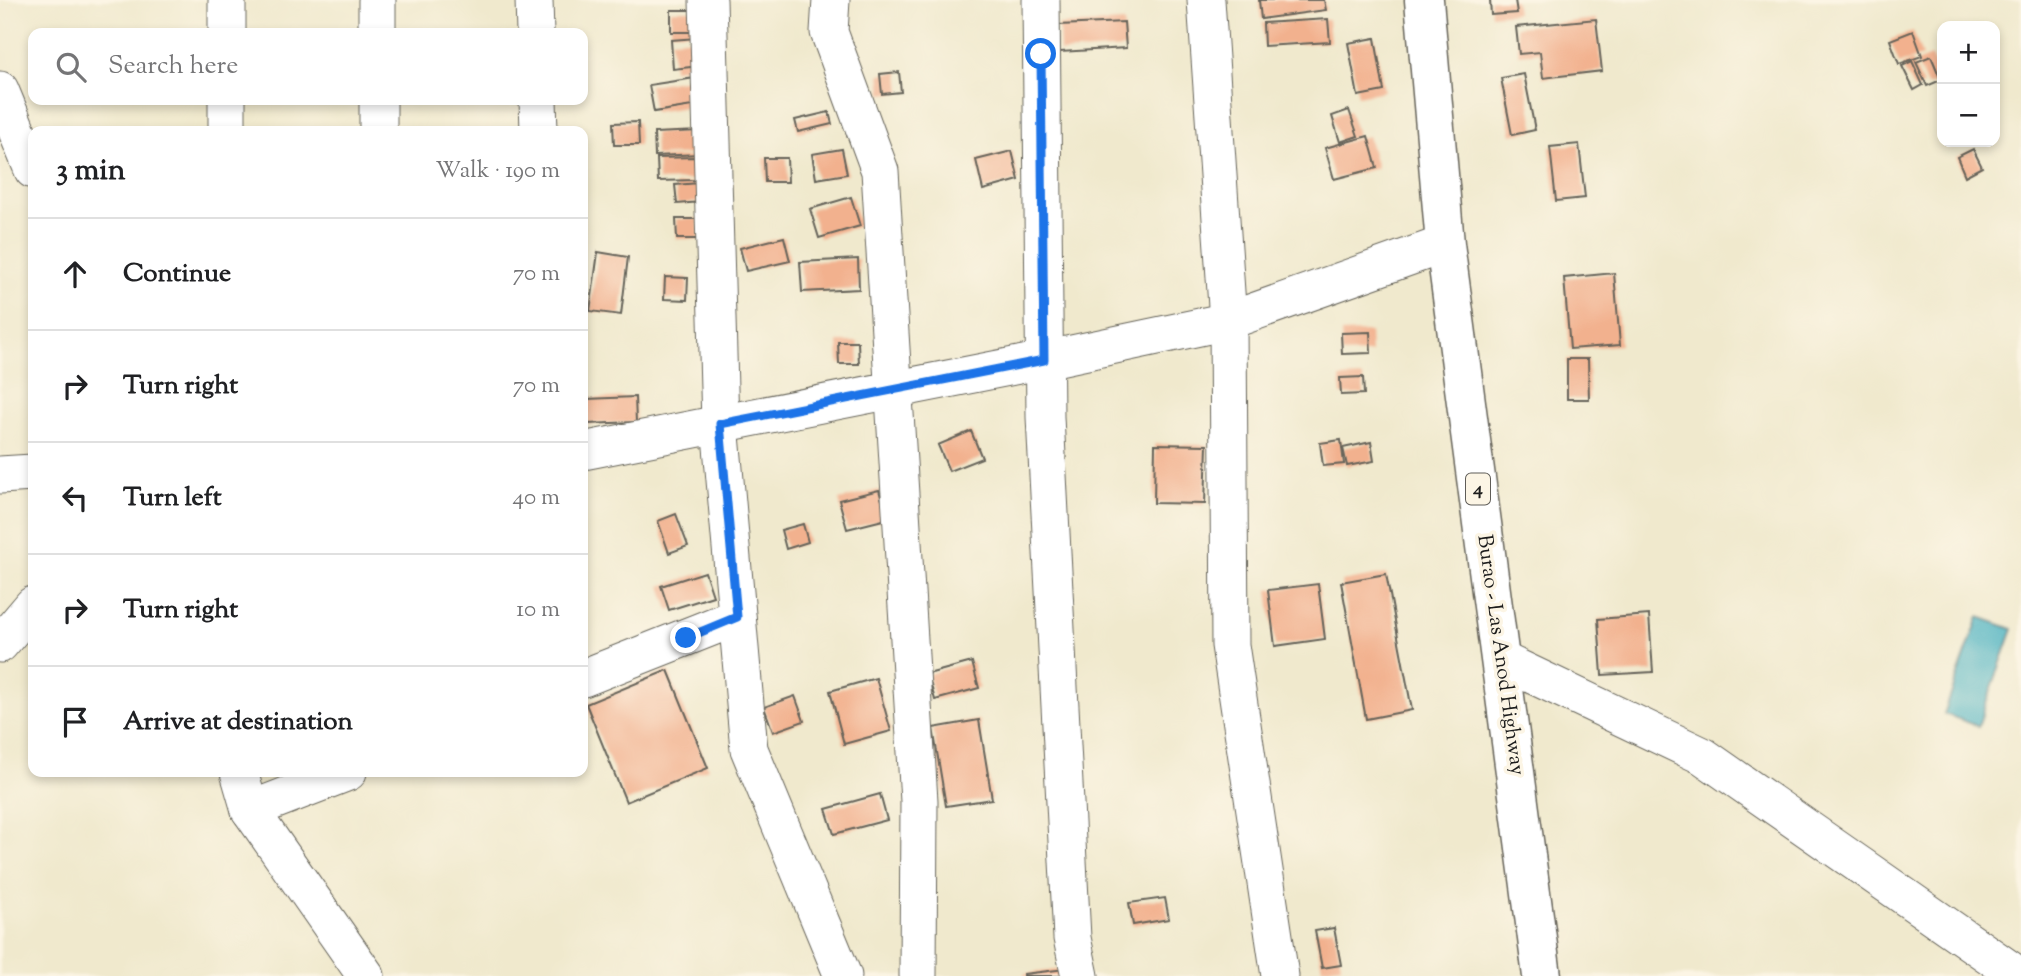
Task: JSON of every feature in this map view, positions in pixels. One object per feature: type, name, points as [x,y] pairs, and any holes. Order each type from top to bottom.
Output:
[{"type":"highway","name":"Burao - Las Anod Highway","points":[[1424,0],[1445,244],[1542,976]]},
{"type":"street","points":[[377,0],[377,28]]},
{"type":"street","points":[[534,0],[535,28]]},
{"type":"street","points":[[708,0],[720,424],[750,749],[843,976]]},
{"type":"street","points":[[831,0],[829,32],[880,171],[919,800],[918,976]]},
{"type":"street","points":[[1041,0],[1044,360],[1072,938],[1080,976]]},
{"type":"street","points":[[1206,0],[1228,321],[1230,645],[1280,976]]},
{"type":"street","points":[[0,90],[28,158]]},
{"type":"street","points":[[227,105],[227,126]]},
{"type":"street","points":[[378,105],[378,126]]},
{"type":"street","points":[[538,105],[539,126]]},
{"type":"street","points":[[588,450],[1228,321],[1445,244]]},
{"type":"street","points":[[0,475],[28,473]]},
{"type":"street","points":[[0,644],[28,610]]},
{"type":"street","points":[[588,676],[737,617]]},
{"type":"street","points":[[1500,660],[1703,756],[2019,976]]},
{"type":"street","points":[[240,777],[250,810],[366,976]]},
{"type":"street","points":[[250,810],[335,777]]},
{"type":"water","points":[[1979,617],[2013,629],[1978,726],[1944,714]]},
{"type":"building","points":[[1259,0],[1324,0],[1326,10],[1261,19]]},
{"type":"building","points":[[1490,0],[1515,0],[1517,13],[1491,15]]},
{"type":"building","points":[[671,10],[696,10],[696,32],[671,32]]},
{"type":"building","points":[[1328,19],[1330,42],[1264,46],[1263,23]]},
{"type":"building","points":[[1596,19],[1602,71],[1543,78],[1540,52],[1519,54],[1516,27]]},
{"type":"building","points":[[1124,22],[1126,48],[1060,52],[1059,25]]},
{"type":"building","points":[[1913,31],[1922,56],[1899,64],[1890,40]]},
{"type":"building","points":[[697,38],[700,66],[673,69],[671,40]]},
{"type":"building","points":[[1375,38],[1384,91],[1358,96],[1348,43]]},
{"type":"building","points":[[1931,56],[1937,70],[1937,82],[1927,86],[1916,62]]},
{"type":"building","points":[[1912,61],[1923,85],[1914,90],[1902,66]]},
{"type":"building","points":[[899,72],[901,92],[882,94],[880,74]]},
{"type":"building","points":[[1524,74],[1535,130],[1512,135],[1501,78]]},
{"type":"building","points":[[695,78],[699,105],[654,112],[649,85]]},
{"type":"building","points":[[1349,110],[1358,136],[1340,142],[1332,116]]},
{"type":"building","points":[[829,112],[832,124],[798,132],[795,120]]},
{"type":"building","points":[[638,122],[639,145],[614,145],[613,123]]},
{"type":"building","points":[[700,131],[701,154],[655,156],[654,133]]},
{"type":"building","points":[[1368,136],[1377,168],[1334,179],[1325,148]]},
{"type":"building","points":[[1579,144],[1585,198],[1556,201],[1550,147]]},
{"type":"building","points":[[842,149],[847,174],[816,179],[812,154]]},
{"type":"building","points":[[1973,149],[1982,167],[1965,176],[1957,157]]},
{"type":"building","points":[[1012,151],[1019,180],[983,190],[976,160]]},
{"type":"building","points":[[697,157],[697,180],[658,181],[657,158]]},
{"type":"building","points":[[764,158],[787,158],[788,182],[765,182]]},
{"type":"building","points":[[699,183],[701,202],[677,204],[675,185]]},
{"type":"building","points":[[851,197],[860,226],[819,238],[810,209]]},
{"type":"building","points":[[676,219],[699,219],[699,239],[677,239]]},
{"type":"building","points":[[784,237],[790,261],[746,271],[740,248]]},
{"type":"building","points":[[598,252],[628,257],[621,315],[590,311]]},
{"type":"building","points":[[858,259],[859,289],[802,292],[800,262]]},
{"type":"building","points":[[1614,273],[1620,345],[1570,349],[1564,278]]},
{"type":"building","points":[[665,277],[688,278],[687,300],[664,299]]},
{"type":"building","points":[[1370,332],[1371,353],[1342,354],[1341,333]]},
{"type":"building","points":[[838,342],[858,342],[859,364],[839,364]]},
{"type":"building","points":[[1567,359],[1588,359],[1589,399],[1567,399]]},
{"type":"building","points":[[1363,377],[1364,394],[1341,395],[1340,378]]},
{"type":"building","points":[[635,397],[636,422],[588,424],[588,399]]},
{"type":"building","points":[[971,431],[982,458],[949,471],[938,445]]},
{"type":"building","points":[[1341,440],[1344,464],[1323,466],[1320,443]]},
{"type":"building","points":[[1371,442],[1374,461],[1347,466],[1343,448]]},
{"type":"building","points":[[1155,444],[1207,445],[1205,504],[1154,503]]},
{"type":"building","points":[[879,490],[887,519],[847,529],[839,500]]},
{"type":"building","points":[[676,514],[688,546],[669,553],[658,521]]},
{"type":"building","points":[[803,524],[808,542],[786,549],[781,530]]},
{"type":"building","points":[[705,572],[713,596],[669,610],[661,586]]},
{"type":"building","points":[[1386,574],[1412,710],[1366,719],[1341,582]]},
{"type":"building","points":[[1318,584],[1325,639],[1275,646],[1268,590]]},
{"type":"building","points":[[1649,615],[1653,672],[1602,675],[1598,619]]},
{"type":"building","points":[[972,662],[979,688],[935,700],[928,674]]},
{"type":"building","points":[[668,670],[708,768],[626,802],[588,703]]},
{"type":"building","points":[[876,678],[891,731],[844,744],[830,691]]},
{"type":"building","points":[[795,696],[804,721],[773,732],[764,707]]},
{"type":"building","points":[[979,720],[992,799],[946,806],[933,728]]},
{"type":"building","points":[[880,794],[887,820],[834,834],[826,809]]},
{"type":"building","points":[[1165,898],[1169,919],[1133,925],[1129,903]]},
{"type":"building","points":[[1334,928],[1341,965],[1322,968],[1315,931]]},
{"type":"building","points":[[1065,969],[1066,976],[1024,976],[1024,974]]},
{"type":"route","points":[[686,638],[737,617],[720,424],[1044,360],[1041,54]]}]
